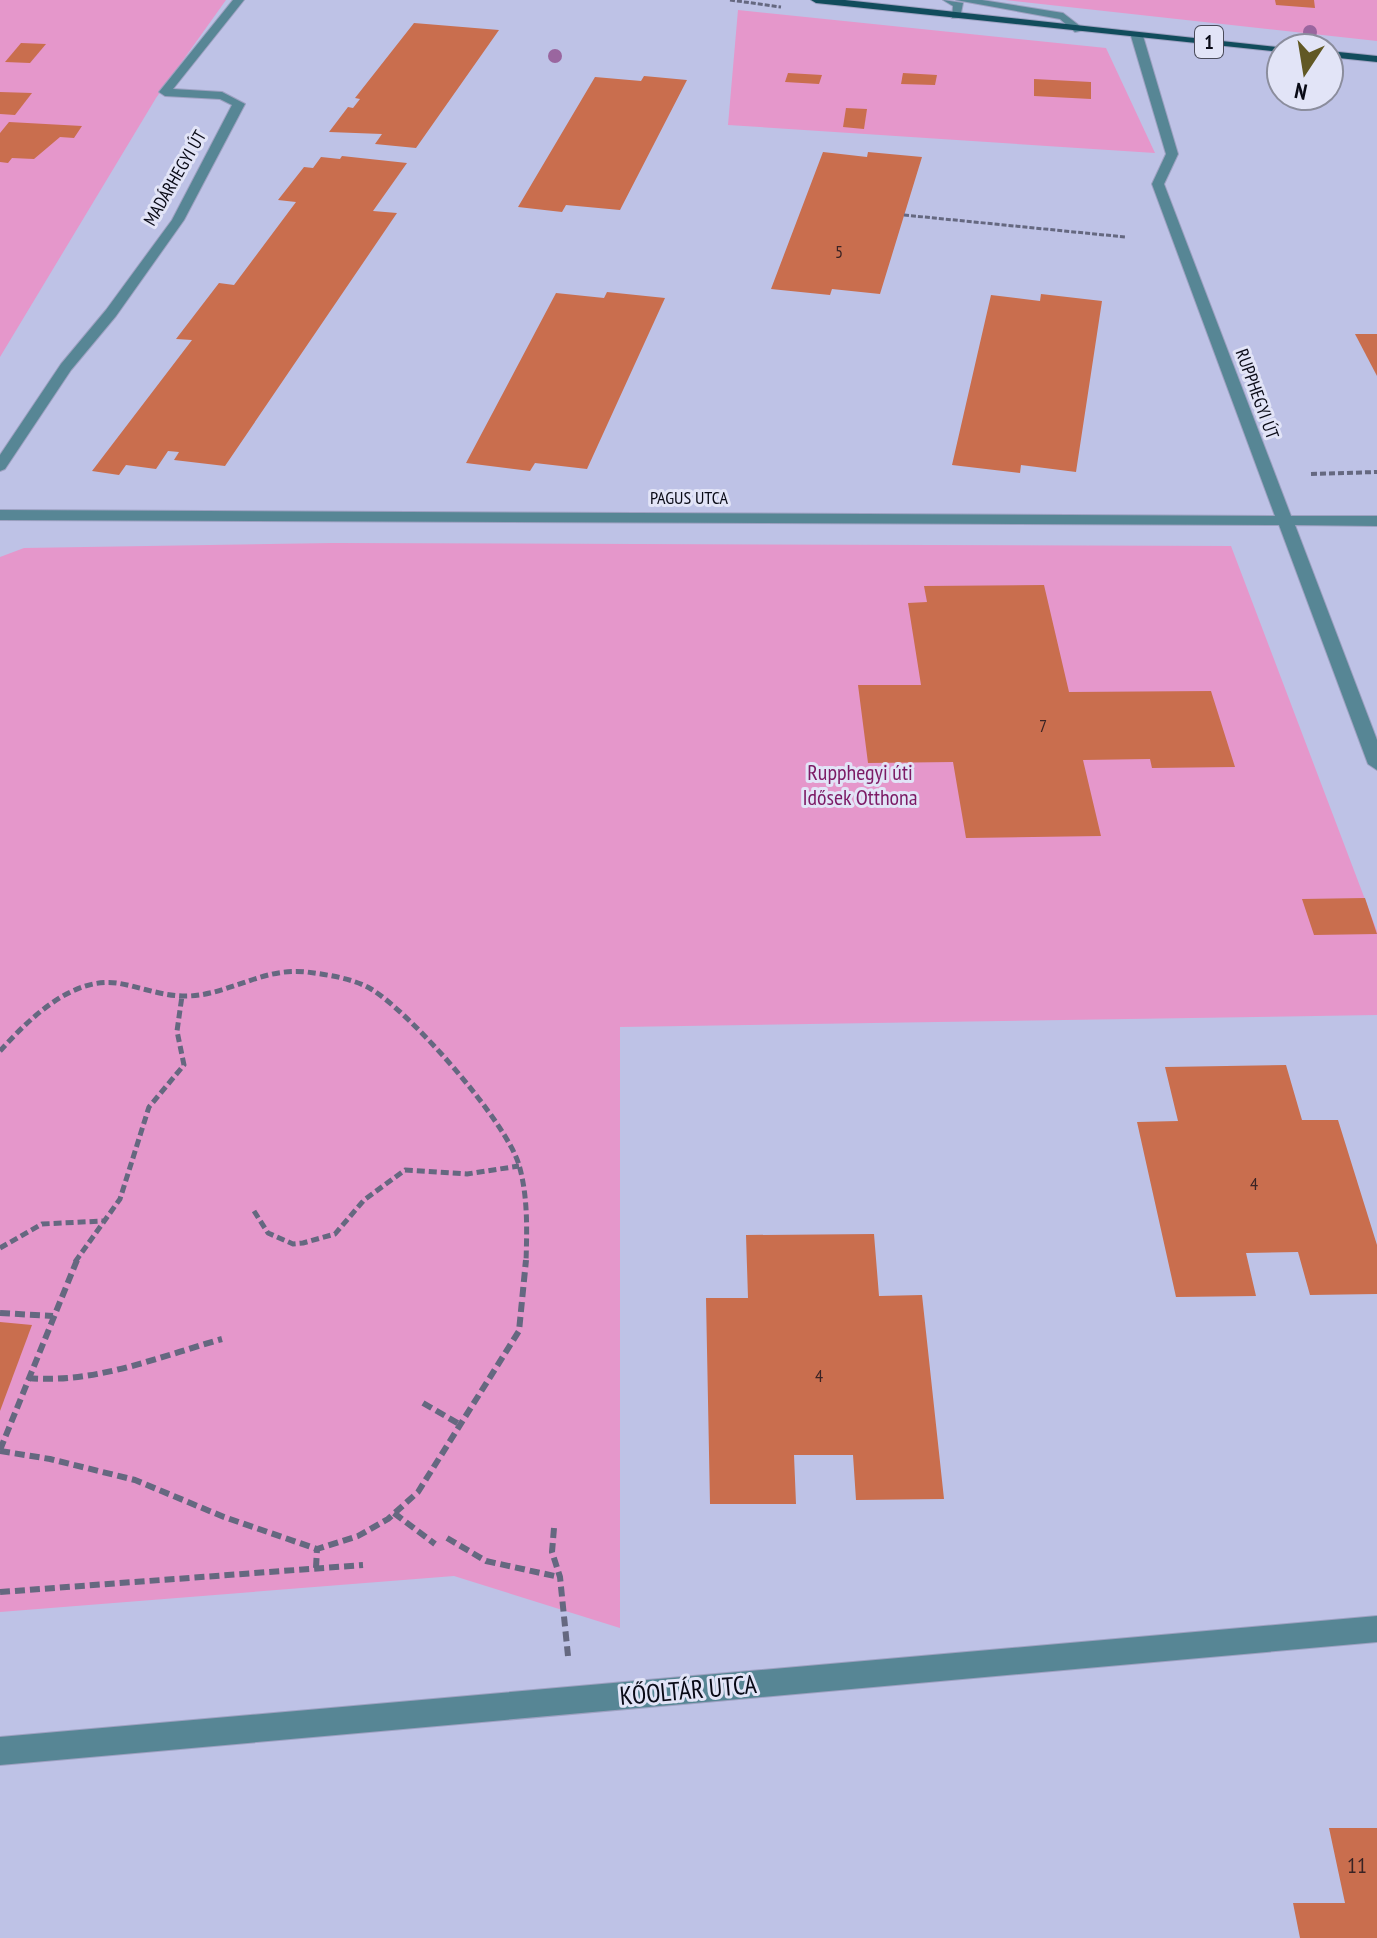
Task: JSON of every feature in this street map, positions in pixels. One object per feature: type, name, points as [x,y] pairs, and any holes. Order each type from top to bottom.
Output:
[{"type":"main road","name":"1","points":[[816,0],[1265,48]]},
{"type":"main road","points":[[1345,56],[1377,59]]},
{"type":"street","name":"MADÁRHEGYI ÚT","points":[[0,466],[66,367],[111,313],[178,220],[202,179],[239,104],[222,96],[165,92],[239,0]]},
{"type":"street","points":[[948,0],[959,5],[956,16]]},
{"type":"street","points":[[961,0],[1063,16],[1079,30]]},
{"type":"street","name":"RUPPHEGYI ÚT","points":[[1137,36],[1172,154],[1158,184],[1377,764]]},
{"type":"street","name":"PAGUS UTCA","points":[[0,515],[1377,521]]},
{"type":"street","name":"KŐOLTÁR UTCA","points":[[0,1751],[1377,1629]]},
{"type":"path","points":[[730,0],[782,7]]},
{"type":"path","points":[[904,215],[1125,237]]},
{"type":"path","points":[[1311,474],[1377,472]]},
{"type":"path","points":[[0,1051],[52,1003],[100,982],[182,996],[216,991],[251,976],[281,970],[326,975],[366,987],[406,1016],[503,1133],[519,1166],[525,1203],[523,1317],[509,1348],[418,1492],[394,1513],[358,1536],[317,1549],[224,1517],[135,1480],[50,1459],[0,1451],[71,1268],[120,1199],[149,1107],[184,1065],[177,1031],[182,996]]},
{"type":"path","points":[[254,1211],[274,1237],[303,1243],[335,1234],[364,1200],[405,1170],[467,1174],[519,1166]]},
{"type":"path","points":[[0,1248],[42,1224],[104,1221]]},
{"type":"path","points":[[0,1313],[53,1316]]},
{"type":"path","points":[[28,1378],[44,1382],[75,1380],[222,1339]]},
{"type":"path","points":[[423,1403],[461,1425]]},
{"type":"path","points":[[394,1513],[435,1544]]},
{"type":"path","points":[[554,1528],[552,1552],[560,1577],[572,1701]]},
{"type":"path","points":[[447,1538],[486,1561],[560,1577]]},
{"type":"path","points":[[316,1569],[317,1549]]},
{"type":"path","points":[[0,1592],[363,1565]]},
{"type":"green space","points":[[0,0],[226,0],[156,98],[0,357]]},
{"type":"green space","points":[[1005,0],[1377,0],[1377,41],[1345,37],[1345,32],[1295,32]]},
{"type":"green space","points":[[738,10],[1106,48],[1155,153],[728,125]]},
{"type":"green space","name":"Rupphegyi úti Idősek Otthona","points":[[333,543],[1231,546],[1377,931],[1377,1015],[620,1027],[620,1628],[454,1576],[0,1612],[0,557],[24,548]]},
{"type":"building","points":[[1275,0],[1314,0],[1315,8],[1276,5]]},
{"type":"building","points":[[414,23],[499,30],[416,148],[375,144],[382,134],[329,132],[348,107],[353,108],[360,99],[355,98]]},
{"type":"building","points":[[21,43],[46,44],[30,63],[5,62]]},
{"type":"building","points":[[788,73],[822,75],[819,84],[785,82]]},
{"type":"building","points":[[903,73],[937,75],[935,85],[901,84]]},
{"type":"building","points":[[644,76],[687,80],[620,210],[566,205],[562,212],[518,207],[595,77],[641,81]]},
{"type":"building","points":[[1034,79],[1091,82],[1091,99],[1034,96]]},
{"type":"building","points":[[0,92],[32,93],[15,115],[0,114]]},
{"type":"building","points":[[846,108],[867,109],[864,129],[843,127]]},
{"type":"building","points":[[9,122],[82,126],[74,138],[60,137],[34,159],[12,158],[8,163],[0,162],[0,133]]},
{"type":"building","points":[[823,152],[867,157],[868,152],[922,157],[880,294],[832,289],[830,295],[771,289]]},
{"type":"building","points":[[342,156],[407,163],[373,211],[397,213],[225,466],[174,460],[179,452],[168,451],[156,469],[126,465],[119,475],[92,471],[192,340],[176,339],[219,283],[234,285],[296,202],[278,200],[304,167],[313,168],[321,157],[340,159]]},
{"type":"building","points":[[607,292],[665,298],[587,469],[535,463],[530,471],[466,463],[556,293],[604,298]]},
{"type":"building","points":[[1041,294],[1102,301],[1076,472],[1021,465],[1020,473],[952,465],[991,295],[1040,301]]},
{"type":"building","points":[[1355,334],[1377,334],[1377,376]]},
{"type":"building","points":[[1044,585],[1069,692],[1211,691],[1235,767],[1152,768],[1150,759],[1083,760],[1101,836],[966,838],[953,762],[868,763],[858,685],[921,685],[908,603],[927,602],[924,586]]},
{"type":"building","points":[[1365,898],[1377,934],[1314,935],[1302,899]]},
{"type":"building","points":[[1286,1065],[1302,1120],[1338,1120],[1377,1245],[1377,1294],[1310,1295],[1298,1252],[1246,1253],[1256,1296],[1176,1297],[1137,1122],[1178,1121],[1165,1067]]},
{"type":"building","points":[[874,1234],[879,1296],[922,1295],[944,1499],[856,1500],[853,1455],[794,1455],[796,1504],[710,1504],[706,1298],[748,1298],[746,1235]]},
{"type":"building","points":[[0,1322],[32,1325],[0,1411]]},
{"type":"building","points":[[1329,1828],[1377,1828],[1377,1938],[1300,1938],[1293,1903],[1345,1903]]}]
